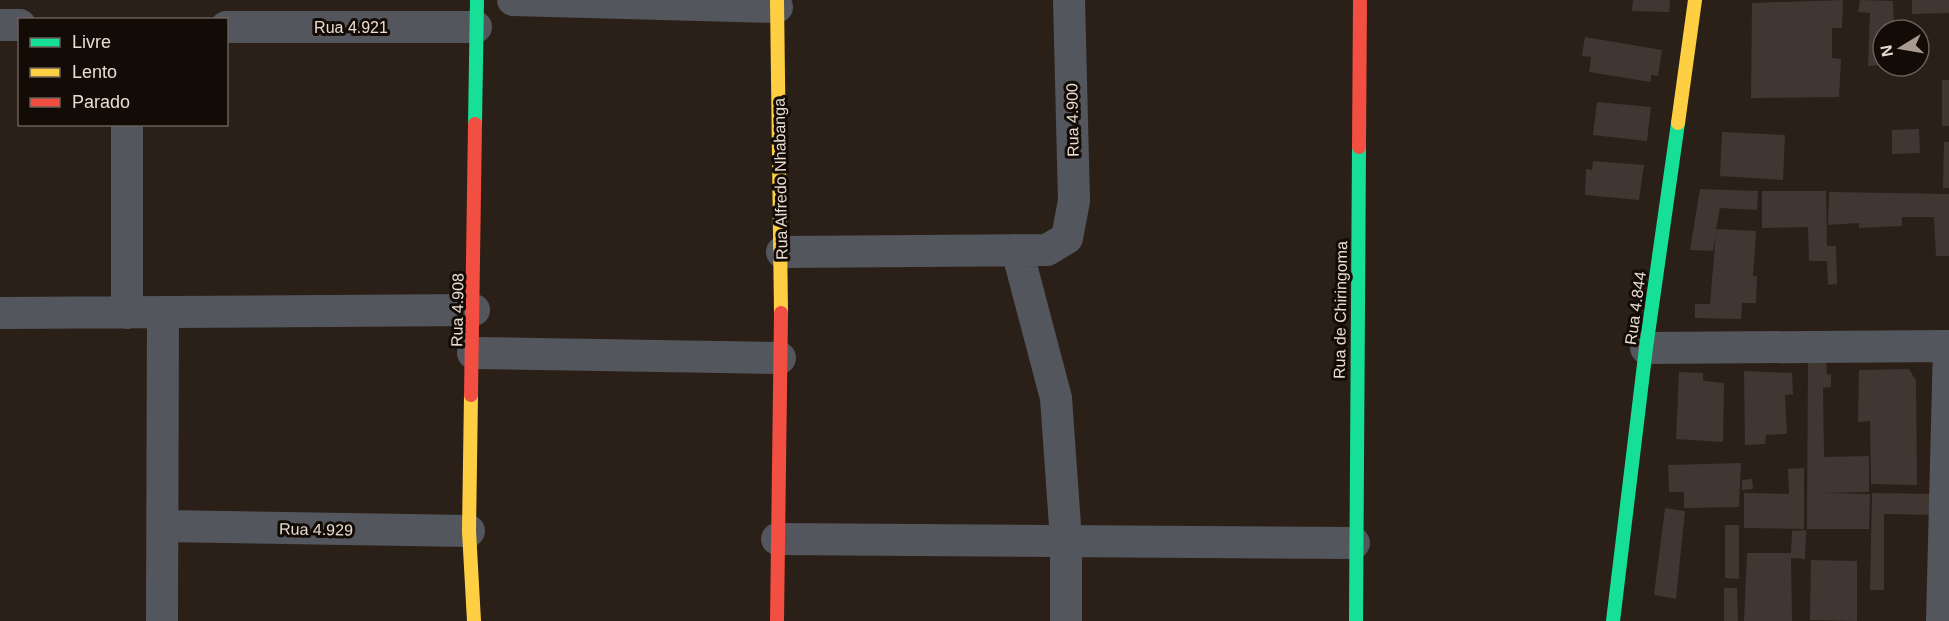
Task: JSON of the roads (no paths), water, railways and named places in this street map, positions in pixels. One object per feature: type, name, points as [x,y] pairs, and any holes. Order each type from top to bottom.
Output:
[{"type":"street","points":[[513,0],[777,3]]},
{"type":"street","name":"Rua 4.900","points":[[1017,250],[1047,250],[1067,238],[1074,201],[1069,0]]},
{"type":"street","name":"Rua de Chiringoma","points":[[1356,621],[1354,543],[1359,0]]},
{"type":"street","name":"Rua 4.844","points":[[1613,621],[1646,348],[1695,0]]},
{"type":"street","name":"Rua Alfredo Nhabanga","points":[[777,3],[782,252],[777,621]]},
{"type":"street","name":"Rua 4.921","points":[[230,18],[476,14]]},
{"type":"street","name":"Rua 4.908","points":[[474,621],[469,531],[474,310],[476,14]]},
{"type":"street","points":[[0,25],[18,25]]},
{"type":"street","points":[[127,126],[127,313]]},
{"type":"street","points":[[782,252],[1017,250],[1056,398],[1065,540],[1066,621]]},
{"type":"street","points":[[0,313],[474,310]]},
{"type":"street","points":[[162,621],[163,312]]},
{"type":"street","points":[[1646,348],[1949,346],[1942,621]]},
{"type":"street","points":[[473,353],[780,358]]},
{"type":"street","name":"Rua 4.929","points":[[162,526],[469,531]]},
{"type":"street","points":[[777,539],[1354,543]]}]
